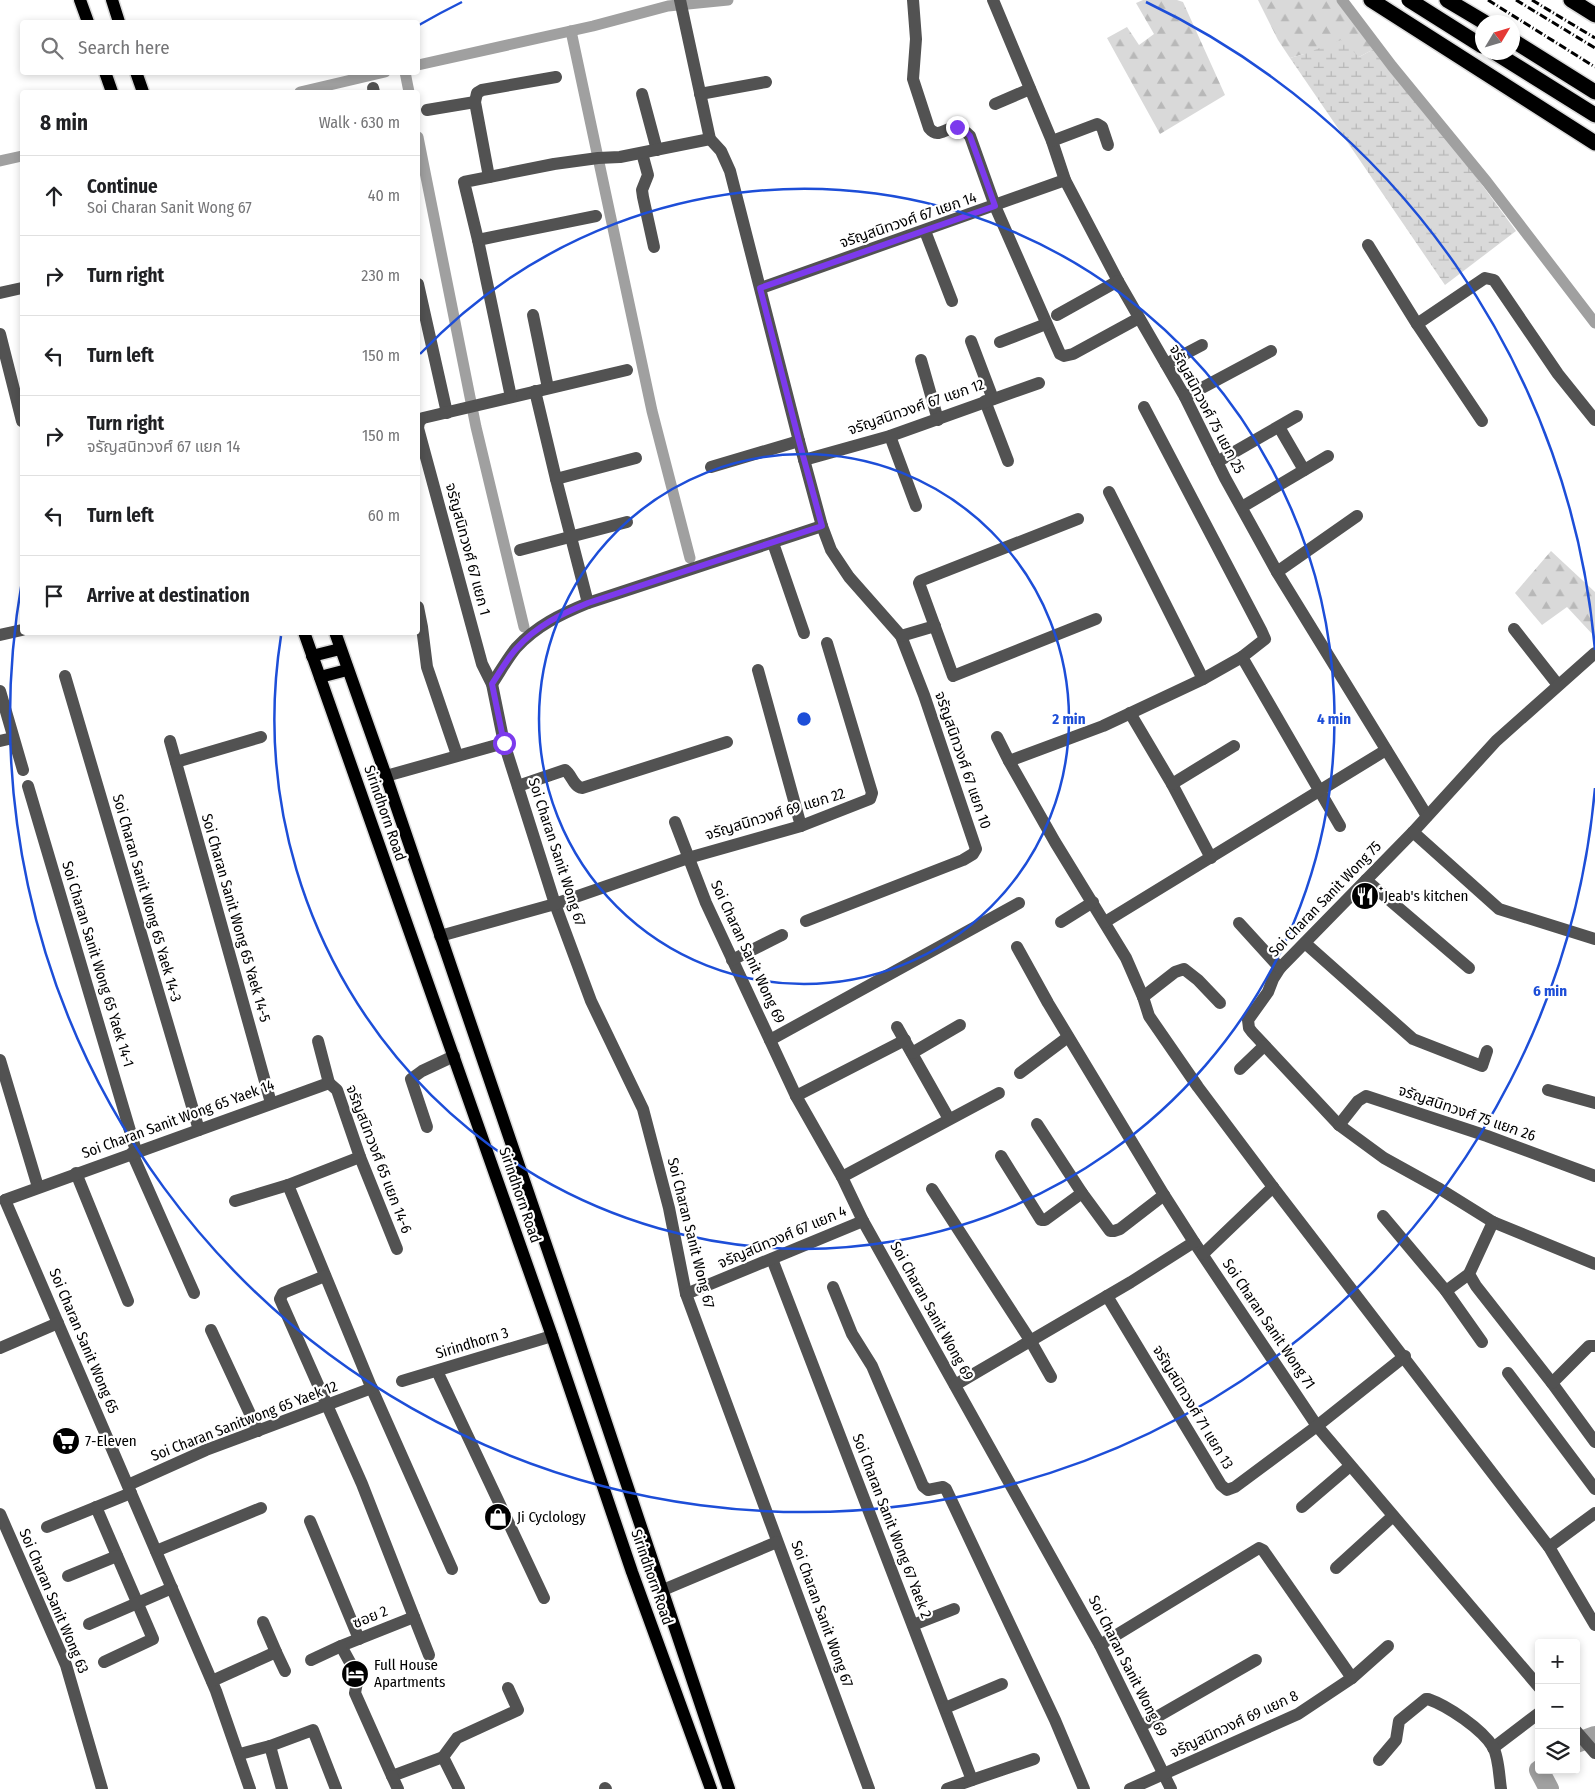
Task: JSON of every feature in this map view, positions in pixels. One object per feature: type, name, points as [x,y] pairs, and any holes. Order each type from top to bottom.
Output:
[{"type":"highway","points":[[1371,0],[1595,143]]},
{"type":"highway","points":[[1410,0],[1475,42]]},
{"type":"highway","points":[[1447,0],[1475,17]]},
{"type":"highway","points":[[1571,0],[1595,15]]},
{"type":"highway","points":[[1520,45],[1595,92]]},
{"type":"highway","points":[[1506,60],[1595,116]]},
{"type":"main road","points":[[80,0],[87,20]]},
{"type":"main road","points":[[112,0],[118,20]]},
{"type":"main road","points":[[106,75],[111,90]]},
{"type":"main road","points":[[137,75],[142,90]]},
{"type":"main road","name":"Sirindhorn Road","points":[[305,635],[552,1336],[632,1572],[711,1789]]},
{"type":"main road","name":"Sirindhorn Road","points":[[335,635],[386,776],[729,1789]]},
{"type":"main road","points":[[312,656],[340,649]]},
{"type":"main road","points":[[320,677],[347,670]]},
{"type":"main road","name":"Sirindhorn Road","points":[[716,1746],[737,1789]]},
{"type":"main road","name":"Sirindhorn Road","points":[[703,1768],[707,1789]]},
{"type":"street","points":[[912,0],[916,39],[913,79],[929,128],[932,133],[936,134],[957,127],[963,128],[970,136],[995,206],[1060,354],[1064,356],[1072,354],[1139,318]]},
{"type":"street","name":"จรัญสนิทวงศ์ 75 แยก 25","points":[[993,0],[1052,141],[1066,180],[1118,281],[1185,396],[1217,462],[1277,572],[1427,816]]},
{"type":"street","points":[[511,397],[464,182],[554,164],[642,153],[710,139],[681,6]]},
{"type":"street","points":[[489,177],[475,102],[477,93],[482,90],[556,77]]},
{"type":"street","points":[[700,94],[766,82]]},
{"type":"street","points":[[995,104],[1030,88]]},
{"type":"street","points":[[642,94],[657,150]]},
{"type":"street","points":[[427,110],[475,102]]},
{"type":"street","points":[[1052,141],[1097,124],[1102,127],[1108,145]]},
{"type":"street","name":"จรัญสนิทวงศ์ 67 แยก 10","points":[[710,139],[721,152],[730,171],[822,526],[832,550],[849,576],[901,636],[924,695],[976,850],[963,860],[806,921]]},
{"type":"street","points":[[642,153],[648,175],[642,190],[654,247]]},
{"type":"street","name":"จรัญสนิทวงศ์ 67 แยก 14","points":[[760,288],[1066,180]]},
{"type":"street","points":[[478,240],[596,216]]},
{"type":"street","points":[[925,231],[952,301]]},
{"type":"street","points":[[1368,245],[1417,324],[1482,421]]},
{"type":"street","points":[[1417,324],[1485,278],[1492,279],[1558,374],[1595,420]]},
{"type":"street","points":[[1057,315],[1118,281]]},
{"type":"street","points":[[0,293],[20,288]]},
{"type":"street","points":[[420,293],[447,413]]},
{"type":"street","points":[[533,315],[556,479],[588,603]]},
{"type":"street","points":[[1000,342],[1046,324]]},
{"type":"street","points":[[0,334],[20,413]]},
{"type":"street","points":[[971,341],[1008,461]]},
{"type":"street","points":[[1166,364],[1202,345]]},
{"type":"street","points":[[1185,396],[1271,351]]},
{"type":"street","points":[[921,360],[938,420]]},
{"type":"street","points":[[420,420],[423,418],[542,389],[627,370]]},
{"type":"street","name":"จรัญสนิทวงศ์ 67 แยก 12","points":[[804,460],[890,436],[1039,384]]},
{"type":"street","points":[[1009,760],[1103,726],[1203,679],[1242,657],[1263,641],[1265,637],[1144,407]]},
{"type":"street","points":[[1217,462],[1297,416]]},
{"type":"street","points":[[1279,427],[1304,470]]},
{"type":"street","name":"จรัญสนิทวงศ์ 67 แยก 1","points":[[420,435],[482,664],[492,684]]},
{"type":"street","points":[[890,436],[916,506]]},
{"type":"street","points":[[711,467],[799,441]]},
{"type":"street","points":[[1242,508],[1328,456]]},
{"type":"street","points":[[556,479],[636,458]]},
{"type":"street","points":[[1109,492],[1203,679]]},
{"type":"street","points":[[1277,572],[1357,516]]},
{"type":"street","points":[[1078,519],[919,583],[952,675],[954,676],[1096,619]]},
{"type":"street","points":[[520,550],[627,522]]},
{"type":"street","points":[[492,684],[516,648],[558,615],[588,603],[822,526]]},
{"type":"street","points":[[772,543],[804,633]]},
{"type":"street","points":[[420,617],[427,667],[457,755]]},
{"type":"street","points":[[901,636],[934,626]]},
{"type":"street","points":[[1514,629],[1558,685]]},
{"type":"street","points":[[0,635],[20,630]]},
{"type":"street","name":"จรัญสนิทวงศ์ 69 แยก 22","points":[[440,936],[554,904],[688,858],[801,826],[870,799],[872,793],[827,644]]},
{"type":"street","name":"Soi Charan Sanit Wong 75","points":[[1595,653],[1496,741],[1413,832],[1280,968],[1268,992],[1248,1020],[1249,1028],[1264,1046],[1339,1126],[1384,1158],[1440,1189],[1493,1222],[1595,1264]]},
{"type":"street","points":[[1242,657],[1340,826]]},
{"type":"street","points":[[758,670],[801,826]]},
{"type":"street","name":"Soi Charan Sanit Wong 65 Yaek 14-3","points":[[65,676],[199,1130]]},
{"type":"street","name":"Soi Charan Sanit Wong 67","points":[[492,684],[504,743],[554,904],[591,1001],[643,1109],[669,1208],[686,1294],[869,1789]]},
{"type":"street","points":[[0,691],[23,770]]},
{"type":"street","points":[[1130,713],[1172,784],[1211,858]]},
{"type":"street","points":[[176,762],[261,737]]},
{"type":"street","points":[[998,737],[1055,842],[1106,922],[1126,958],[1149,1016],[1198,1087],[1273,1187],[1405,1356],[1549,1546],[1595,1625]]},
{"type":"street","points":[[0,741],[13,738]]},
{"type":"street","name":"Soi Charan Sanit Wong 65 Yaek 14-5","points":[[170,741],[272,1103]]},
{"type":"street","points":[[518,786],[564,770],[577,786],[582,788],[727,742]]},
{"type":"street","points":[[386,776],[504,743]]},
{"type":"street","points":[[1172,784],[1234,746]]},
{"type":"street","points":[[1106,922],[1386,750]]},
{"type":"street","name":"Soi Charan Sanit Wong 65 Yaek 14-1","points":[[28,786],[134,1152],[194,1293]]},
{"type":"street","name":"Soi Charan Sanit Wong 69","points":[[675,822],[688,858],[732,960],[796,1096],[1100,1645],[1171,1789]]},
{"type":"street","points":[[1413,832],[1499,909],[1595,939]]},
{"type":"street","points":[[1366,880],[1470,968]]},
{"type":"street","points":[[1061,922],[1092,902]]},
{"type":"street","points":[[770,1040],[1019,903]]},
{"type":"street","points":[[1239,923],[1280,968]]},
{"type":"street","points":[[732,960],[782,934]]},
{"type":"street","points":[[1305,943],[1413,1039],[1482,1066],[1487,1051]]},
{"type":"street","name":"Soi Charan Sanit Wong 71","points":[[1018,947],[1068,1037],[1164,1195],[1317,1426],[1536,1684]]},
{"type":"street","points":[[1143,997],[1175,972],[1184,969],[1198,980],[1220,1003]]},
{"type":"street","points":[[912,1053],[960,1024]]},
{"type":"street","points":[[897,1027],[949,1119]]},
{"type":"street","points":[[1020,1072],[1068,1037]]},
{"type":"street","points":[[796,1096],[905,1040]]},
{"type":"street","name":"จรัญสนิทวงศ์ 65 แยก 14-6","points":[[318,1041],[329,1083],[337,1090],[360,1157],[397,1249]]},
{"type":"street","points":[[1240,1069],[1264,1046]]},
{"type":"street","points":[[427,1127],[411,1079],[422,1071],[454,1056]]},
{"type":"street","points":[[0,1060],[38,1187]]},
{"type":"street","name":"Soi Charan Sanit Wong 65 Yaek 14","points":[[38,1187],[329,1083]]},
{"type":"street","points":[[1548,1090],[1595,1103]]},
{"type":"street","points":[[842,1177],[999,1094]]},
{"type":"street","name":"จรัญสนิทวงศ์ 75 แยก 26","points":[[1339,1126],[1358,1101],[1366,1096],[1487,1136],[1595,1176]]},
{"type":"street","points":[[1037,1124],[1082,1193],[1112,1232],[1120,1229],[1164,1195]]},
{"type":"street","points":[[1001,1156],[1042,1220],[1045,1220],[1082,1193]]},
{"type":"street","points":[[235,1201],[288,1185],[360,1157]]},
{"type":"street","points":[[76,1173],[128,1301]]},
{"type":"street","points":[[288,1185],[372,1388],[452,1569]]},
{"type":"street","name":"Soi Charan Sanit Wong 65","points":[[38,1187],[3,1198],[212,1681],[240,1754],[250,1789]]},
{"type":"street","points":[[1203,1254],[1273,1187]]},
{"type":"street","points":[[932,1189],[1030,1340],[1051,1377]]},
{"type":"street","points":[[1383,1216],[1446,1291],[1482,1342]]},
{"type":"street","name":"จรัญสนิทวงศ์ 67 แยก 4","points":[[686,1294],[863,1220]]},
{"type":"street","points":[[1446,1291],[1469,1274],[1493,1222]]},
{"type":"street","points":[[956,1385],[1131,1282],[1194,1242]]},
{"type":"street","name":"Soi Charan Sanit Wong 67 Yaek 2","points":[[772,1259],[972,1780]]},
{"type":"street","points":[[1469,1274],[1476,1286],[1552,1383],[1595,1442]]},
{"type":"street","points":[[325,1276],[283,1293],[280,1299],[328,1405],[374,1514],[429,1655]]},
{"type":"street","points":[[832,1287],[852,1334],[872,1366],[923,1486],[928,1490],[943,1487],[946,1489],[1055,1720],[1084,1789]]},
{"type":"street","name":"จรัญสนิทวงศ์ 71 แยก 13","points":[[1107,1296],[1221,1486],[1226,1490],[1235,1487],[1317,1426]]},
{"type":"street","points":[[0,1348],[58,1323]]},
{"type":"street","points":[[211,1330],[258,1431]]},
{"type":"street","name":"Sirindhorn 3","points":[[402,1381],[552,1336]]},
{"type":"street","points":[[1552,1383],[1589,1346],[1595,1346]]},
{"type":"street","points":[[1317,1426],[1405,1356]]},
{"type":"street","points":[[437,1370],[544,1598]]},
{"type":"street","points":[[1508,1373],[1595,1489]]},
{"type":"street","name":"Soi Charan Sanitwong 65 Yaek 12","points":[[47,1527],[96,1508],[206,1450],[372,1388]]},
{"type":"street","points":[[1302,1507],[1350,1466]]},
{"type":"street","points":[[96,1508],[153,1639],[104,1662]]},
{"type":"street","points":[[156,1551],[262,1508]]},
{"type":"street","points":[[1549,1546],[1595,1513]]},
{"type":"street","name":"Soi Charan Sanit Wong 63","points":[[0,1514],[66,1665],[102,1789]]},
{"type":"street","points":[[1336,1568],[1393,1516]]},
{"type":"street","points":[[310,1521],[359,1639]]},
{"type":"street","points":[[663,1590],[777,1542]]},
{"type":"street","points":[[1100,1645],[1259,1548],[1263,1550],[1352,1678]]},
{"type":"street","points":[[68,1576],[117,1556]]},
{"type":"street","points":[[89,1624],[172,1588]]},
{"type":"street","points":[[913,1625],[954,1609]]},
{"type":"street","name":"ซอย 2","points":[[398,1789],[356,1693],[358,1677],[341,1646],[414,1617]]},
{"type":"street","points":[[263,1622],[285,1671]]},
{"type":"street","points":[[311,1660],[341,1646]]},
{"type":"street","name":"จรัญสนิทวงศ์ 69 แยก 8","points":[[1163,1774],[1298,1714],[1352,1678],[1388,1646]]},
{"type":"street","points":[[212,1681],[276,1652]]},
{"type":"street","points":[[1141,1726],[1256,1660]]},
{"type":"street","points":[[945,1708],[1002,1684]]},
{"type":"street","points":[[392,1776],[443,1757],[457,1738],[518,1710],[508,1688]]},
{"type":"street","points":[[1379,1760],[1396,1740],[1399,1721],[1426,1699],[1432,1700],[1476,1728],[1493,1748],[1501,1789]]},
{"type":"street","points":[[1493,1748],[1535,1716]]},
{"type":"street","points":[[240,1754],[270,1746],[313,1730],[336,1789]]},
{"type":"street","points":[[1580,1736],[1595,1753]]},
{"type":"street","points":[[270,1746],[282,1789]]},
{"type":"street","points":[[443,1757],[459,1789]]},
{"type":"street","points":[[947,1789],[1034,1759]]},
{"type":"street","points":[[1130,1789],[1163,1774]]},
{"type":"green space","points":[[1143,0],[1177,0],[1183,2],[1225,95],[1160,134],[1107,38],[1127,27],[1139,45],[1154,34],[1136,3]]},
{"type":"green space","points":[[1258,0],[1338,0],[1374,49],[1359,57],[1304,54],[1290,58],[1278,40]]},
{"type":"green space","points":[[1341,40],[1359,57],[1374,49],[1446,136],[1516,231],[1445,285],[1290,58]]},
{"type":"green space","points":[[1551,551],[1595,592],[1595,637],[1567,607],[1542,625],[1515,593]]},
{"type":"waterway","points":[[420,65],[593,26],[668,6],[728,0]]},
{"type":"waterway","points":[[1342,0],[1392,66],[1487,182],[1595,323]]},
{"type":"waterway","points":[[571,31],[652,411],[690,558]]},
{"type":"waterway","points":[[308,90],[372,75]]},
{"type":"waterway","points":[[406,75],[409,90]]},
{"type":"waterway","points":[[420,147],[476,427],[524,627]]},
{"type":"waterway","points":[[0,161],[20,156]]},
{"type":"waterway","points":[[1580,1742],[1595,1736]]},
{"type":"waterway","points":[[1541,1774],[1549,1789]]},
{"type":"railway","points":[[1488,0],[1595,67]]},
{"type":"railway","points":[[1516,0],[1595,48]]},
{"type":"railway","points":[[1532,0],[1595,38]]},
{"type":"place","name":"๋Jeab's kitchen","points":[[1365,896]]},
{"type":"place","name":"7-Eleven","points":[[66,1441]]},
{"type":"place","name":"Ji Cyclology","points":[[498,1517]]},
{"type":"place","name":"Full House Apartments","points":[[355,1674]]},
{"type":"route","points":[[504,743],[492,684],[516,648],[543,625],[558,615],[588,603],[822,526],[760,288],[995,206],[970,136],[963,128],[957,127]]}]
